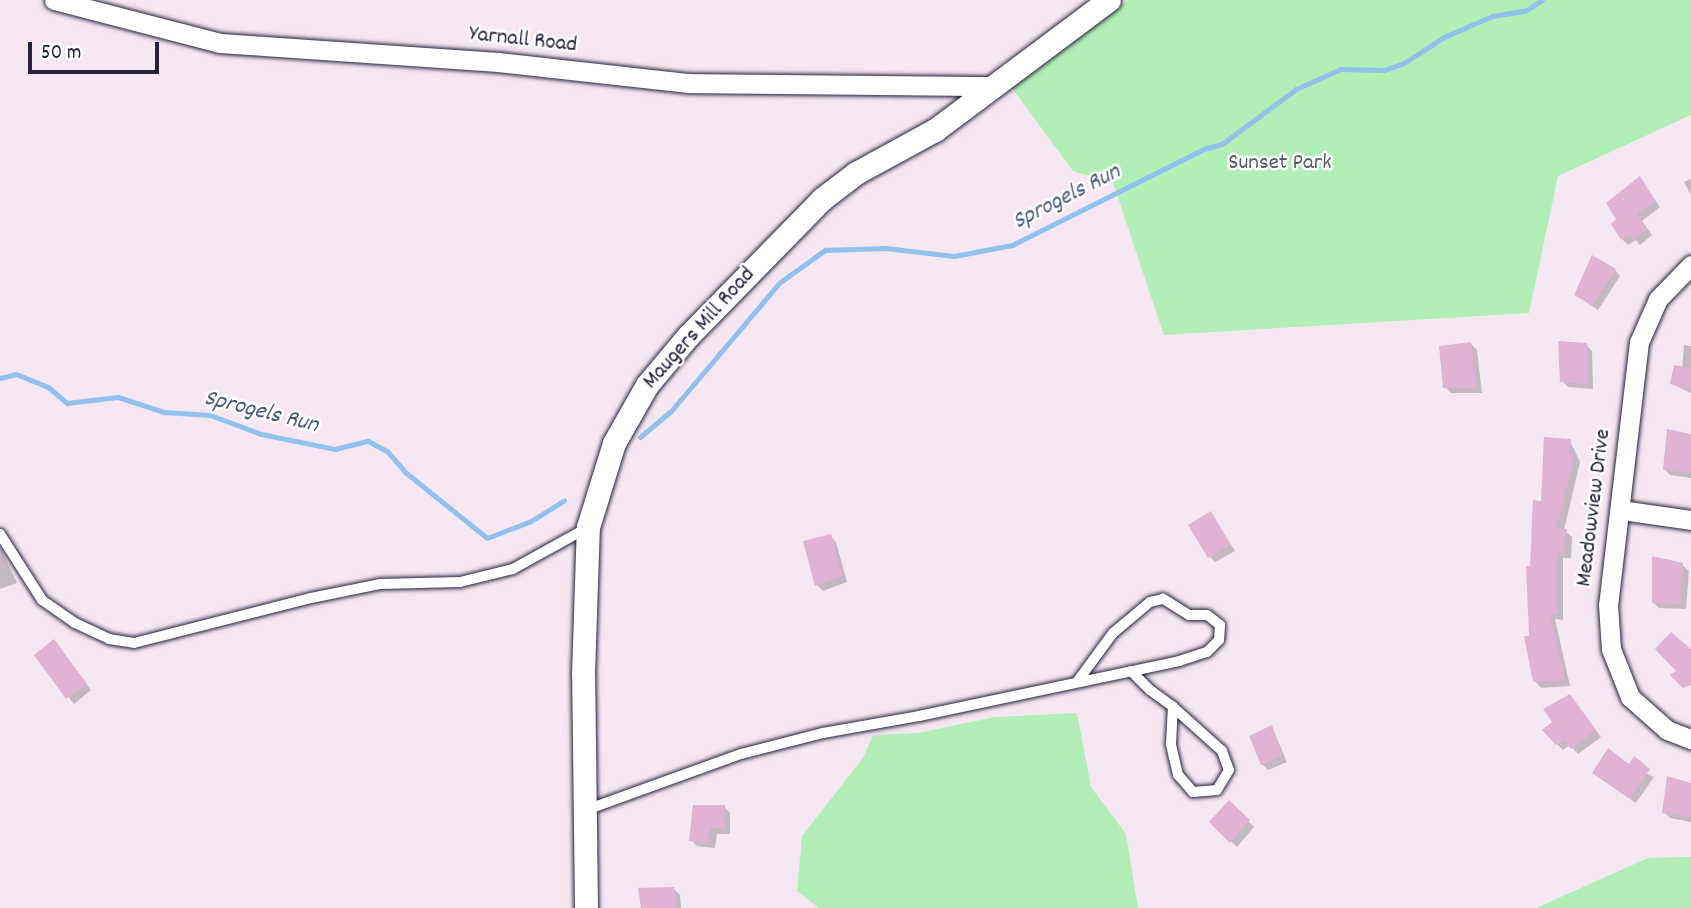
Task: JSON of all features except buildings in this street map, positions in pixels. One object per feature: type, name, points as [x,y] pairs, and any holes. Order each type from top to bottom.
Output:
[{"type":"street","name":"Yarnall Road","points":[[54,0],[220,43],[498,62],[689,83],[993,86]]},
{"type":"street","name":"Maugers Mill Road","points":[[586,908],[588,527],[614,443],[647,385],[688,337],[822,199],[856,173],[935,130],[1109,0]]},
{"type":"street","name":"Meadowview Drive","points":[[1691,265],[1658,299],[1639,342],[1608,604],[1611,649],[1618,676],[1630,697],[1649,716],[1691,738]]},
{"type":"street","points":[[1620,510],[1691,520]]},
{"type":"lane","points":[[0,534],[42,600],[75,623],[109,639],[134,643],[357,589],[460,582],[513,569],[588,527]]},
{"type":"lane","points":[[585,811],[741,754],[824,733],[1077,682],[1131,671],[1207,652],[1219,640],[1220,625],[1207,615],[1189,615],[1163,599],[1150,602],[1113,633],[1077,682]]},
{"type":"lane","points":[[1131,671],[1173,707],[1227,759],[1226,782],[1217,790],[1193,792],[1178,775],[1171,744],[1173,707]]},
{"type":"green space","name":"Sunset Park","points":[[1128,0],[1691,0],[1691,115],[1558,176],[1529,313],[1164,335],[1113,183],[1073,171],[1012,88]]},
{"type":"green space","points":[[1077,713],[1091,787],[1126,834],[1138,908],[819,908],[797,891],[802,836],[863,758],[873,735],[918,733],[995,717]]},
{"type":"green space","points":[[1691,857],[1691,908],[1536,908],[1648,858]]},
{"type":"waterway","name":"Sprogels Run","points":[[640,437],[671,411],[779,283],[825,250],[885,248],[954,256],[1012,245],[1204,149],[1222,144],[1296,89],[1341,69],[1384,70],[1404,63],[1444,37],[1492,16],[1525,11],[1542,0]]},
{"type":"waterway","name":"Sprogels Run","points":[[0,378],[16,374],[48,387],[67,403],[118,397],[164,412],[210,415],[261,434],[335,449],[368,441],[387,451],[405,472],[487,538],[531,521],[564,500]]}]
